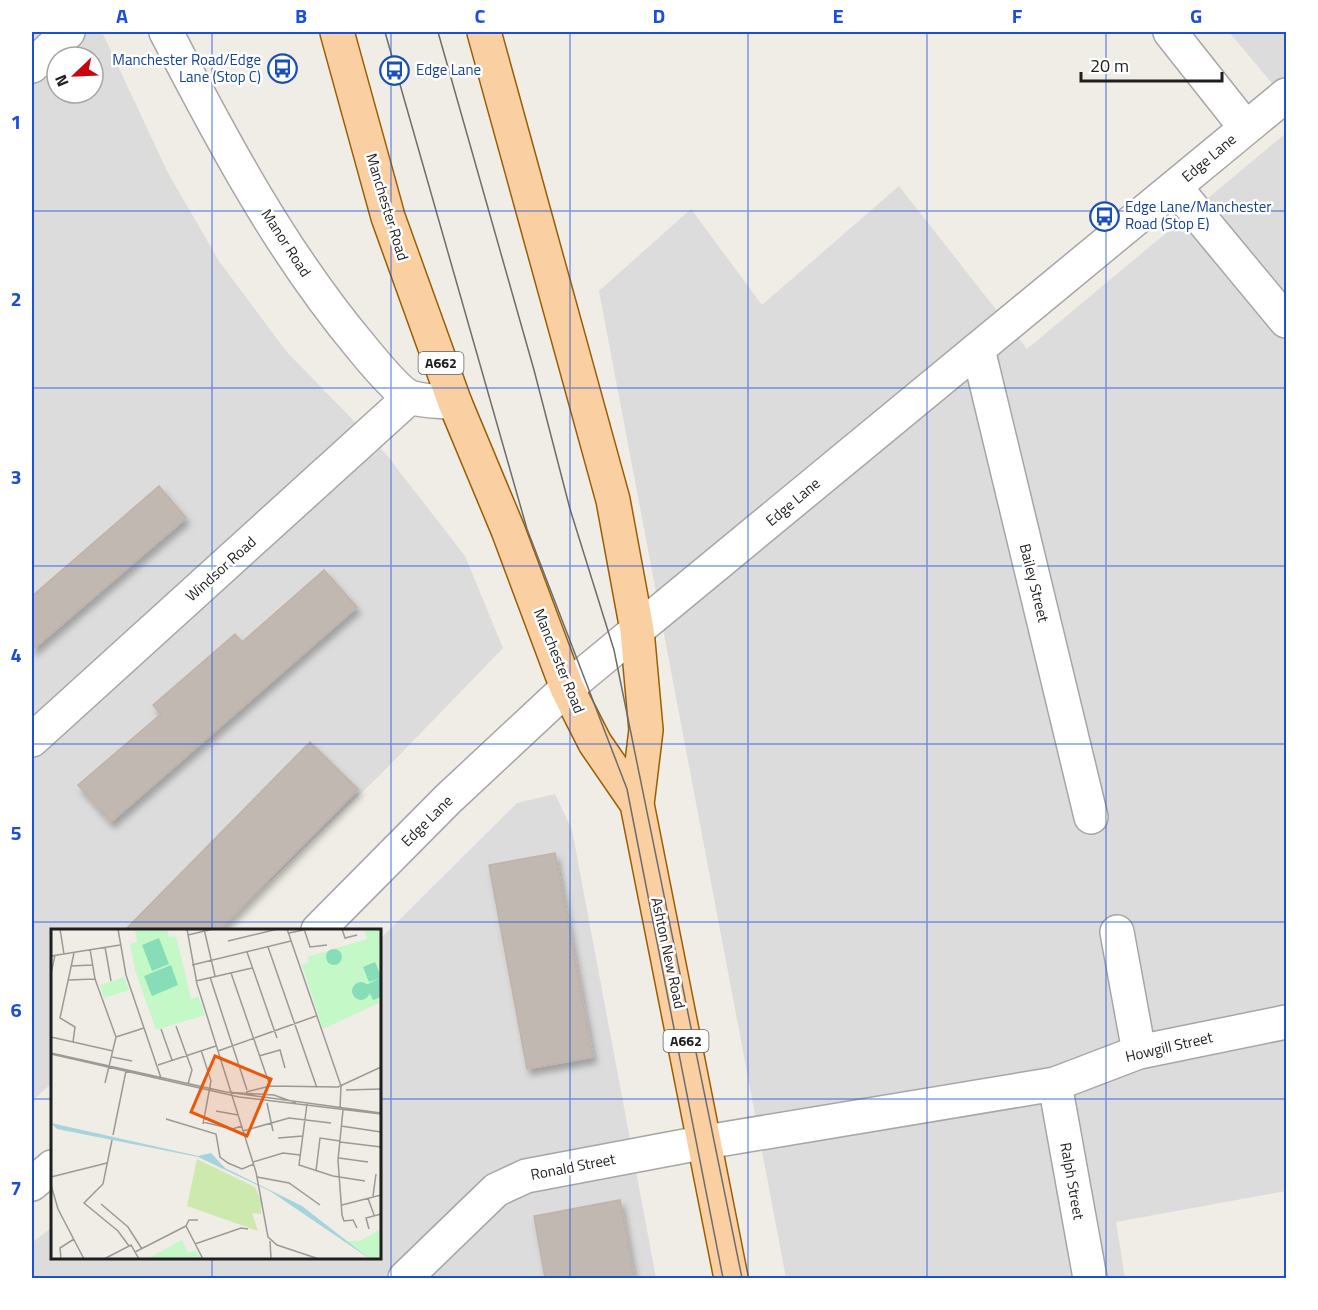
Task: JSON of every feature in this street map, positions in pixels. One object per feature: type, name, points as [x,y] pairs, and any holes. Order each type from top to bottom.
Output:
[{"type":"main road","name":"Manchester Road","points":[[337,32],[388,217],[455,403],[508,530],[567,688],[595,743],[637,804]]},
{"type":"main road","name":"A662","points":[[484,32],[613,500],[637,630],[646,730],[637,804]]},
{"type":"main road","name":"Ashton New Road","points":[[637,804],[706,1142],[731,1278]]},
{"type":"street","points":[[32,66],[68,32]]},
{"type":"street","name":"Manor Road","points":[[166,32],[213,124],[283,242],[342,325],[375,364],[410,397]]},
{"type":"street","points":[[1170,32],[1246,128]]},
{"type":"street","name":"Edge Lane","points":[[319,929],[448,799],[567,688],[1287,95]]},
{"type":"street","points":[[1175,187],[1287,321]]},
{"type":"street","name":"Bailey Street","points":[[978,349],[1091,818]]},
{"type":"street","points":[[410,397],[455,403]]},
{"type":"street","name":"Windsor Road","points":[[32,740],[410,397]]},
{"type":"street","points":[[1118,932],[1139,1052]]},
{"type":"street","name":"Howgill Street","points":[[706,1142],[1055,1084],[1139,1052],[1287,1022]]},
{"type":"street","name":"Ralph Street","points":[[1055,1084],[1090,1278]]},
{"type":"street","name":"Ronald Street","points":[[405,1278],[496,1190],[526,1176],[706,1142]]},
{"type":"street","points":[[32,1184],[51,1168]]},
{"type":"shaded area","points":[[32,32],[102,32],[168,173],[219,261],[286,351],[385,453],[465,556],[503,648],[384,771],[221,929],[51,929],[51,1084],[32,1101]]},
{"type":"shaded area","points":[[1229,32],[1286,32],[1286,100]]},
{"type":"shaded area","points":[[1286,133],[1286,1191],[1116,1222],[1125,1278],[786,1278],[599,291],[691,209],[762,305],[899,186],[1027,349]]},
{"type":"shaded area","points":[[555,794],[572,830],[656,1278],[32,1278],[32,1243],[51,1228],[51,1259],[381,1259],[381,938],[517,803]]},
{"type":"building","points":[[159,486],[186,518],[32,650],[32,596]]},
{"type":"building","points":[[324,570],[357,607],[111,822],[78,785],[161,714],[153,705],[235,634],[242,642]]},
{"type":"building","points":[[310,742],[358,789],[220,929],[126,929]]},
{"type":"building","points":[[555,853],[593,1057],[527,1069],[489,865]]},
{"type":"building","points":[[620,1200],[634,1278],[545,1278],[534,1216]]},
{"type":"tram line","points":[[385,32],[527,529],[627,789],[723,1278]]},
{"type":"tram line","points":[[438,32],[534,370],[570,509],[614,650],[742,1278]]},
{"type":"place","name":"Manchester Road/Edge Lane (Stop C)","points":[[282,69]]},
{"type":"place","name":"Edge Lane","points":[[395,70]]},
{"type":"place","name":"Edge Lane/Manchester Road (Stop E)","points":[[1104,216]]}]
